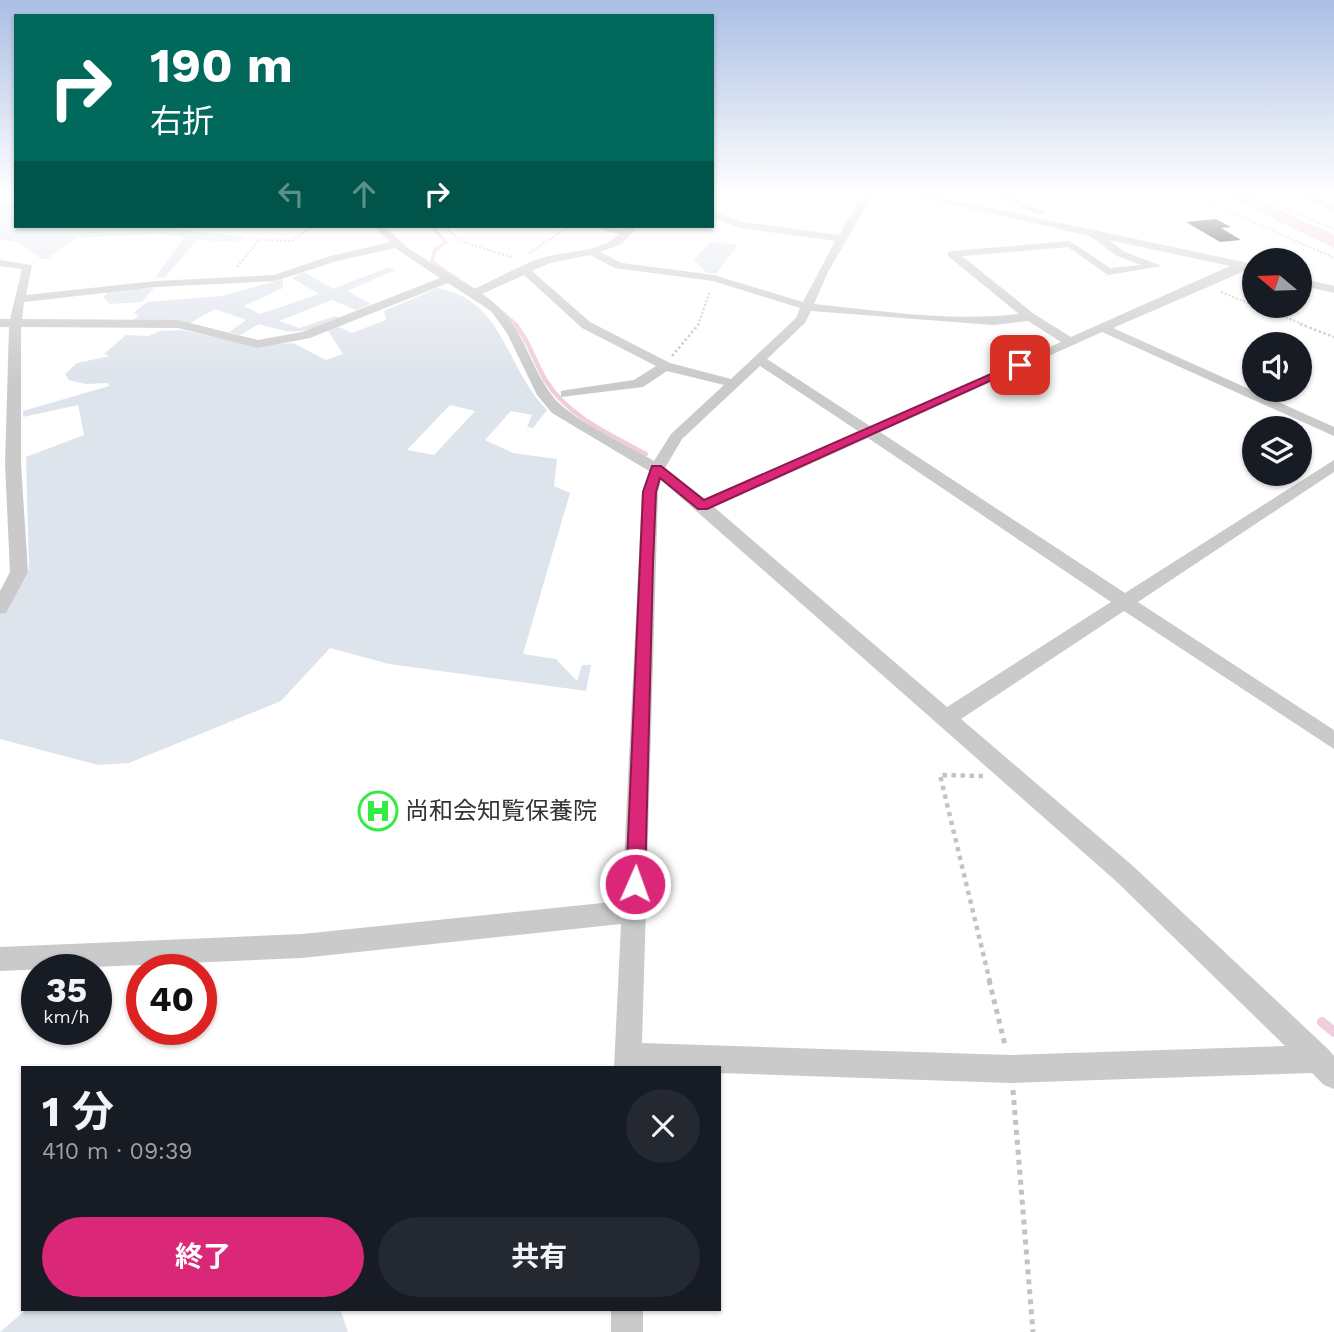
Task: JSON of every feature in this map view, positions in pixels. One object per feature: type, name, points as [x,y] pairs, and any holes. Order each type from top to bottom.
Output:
[{"type":"street","points":[[19,299],[57,293],[288,275],[347,255]]},
{"type":"street","points":[[412,255],[446,280],[479,292],[495,309],[513,332],[544,395],[557,410],[657,469],[703,506],[1125,874],[1326,1067]]},
{"type":"street","points":[[479,292],[547,260],[571,255]]},
{"type":"street","points":[[599,255],[619,266],[713,278],[808,307],[981,321],[1030,317]]},
{"type":"street","points":[[832,255],[822,272],[808,307],[795,327],[682,429],[657,469],[650,492],[628,1062],[1011,1069],[1326,1067]]},
{"type":"street","points":[[953,255],[1030,317],[1070,342]]},
{"type":"street","points":[[1085,255],[1108,272],[1156,266],[1124,255]]},
{"type":"street","points":[[1197,255],[1242,265]]},
{"type":"street","points":[[0,263],[28,267],[19,299],[7,323],[19,572],[0,608]]},
{"type":"street","points":[[703,506],[1070,342],[1242,270]]},
{"type":"street","points":[[526,271],[586,325],[665,366],[732,383]]},
{"type":"street","points":[[7,323],[178,324],[258,344],[306,335],[446,280]]},
{"type":"street","points":[[1312,284],[1334,289]]},
{"type":"street","points":[[1105,329],[1334,432]]},
{"type":"street","points":[[760,359],[1334,741]]},
{"type":"street","points":[[566,394],[638,384],[665,366]]},
{"type":"street","points":[[945,719],[1334,465]]},
{"type":"street","points":[[0,959],[302,946],[635,911]]},
{"type":"street","points":[[627,1311],[627,1332]]},
{"type":"path","points":[[227,280],[247,255]]},
{"type":"path","points":[[500,255],[523,261],[527,255]]},
{"type":"path","points":[[665,366],[699,324],[713,278]]},
{"type":"path","points":[[1286,318],[1334,337]]},
{"type":"path","points":[[1012,776],[940,775],[1011,1069],[1034,1332]]},
{"type":"shaded area","points":[[36,255],[52,255],[47,259]]},
{"type":"shaded area","points":[[171,255],[184,255],[165,277],[155,278]]},
{"type":"shaded area","points":[[698,255],[730,255],[716,274],[707,273],[694,260]]},
{"type":"shaded area","points":[[389,267],[395,270],[347,291],[371,304],[356,310],[332,300],[279,321],[299,328],[335,316],[340,318],[308,330],[283,330],[259,324],[240,335],[229,332],[246,320],[215,309],[190,323],[130,323],[139,315],[133,313],[147,302],[222,296],[283,279],[283,288],[244,306],[260,314],[319,294],[292,278],[304,272],[333,289]]},
{"type":"shaded area","points":[[154,288],[142,302],[110,304],[103,297],[111,290]]},
{"type":"shaded area","points":[[438,288],[460,295],[491,321],[533,393],[547,410],[533,428],[527,427],[532,415],[511,411],[485,440],[513,453],[557,459],[554,486],[570,493],[523,654],[556,659],[577,681],[582,665],[591,665],[586,691],[389,664],[330,648],[281,701],[129,763],[98,765],[0,739],[0,615],[29,569],[26,457],[84,435],[78,405],[23,417],[23,411],[109,386],[108,383],[86,384],[69,380],[65,374],[77,363],[110,356],[104,354],[126,335],[149,336],[160,331],[182,330],[254,346],[293,343],[326,360],[343,354],[328,331],[339,327],[352,333],[386,320],[384,311]],"holes":[[[450,405],[475,411],[434,455],[407,450]]]},
{"type":"shaded area","points":[[25,1311],[341,1311],[348,1332],[0,1332]]},
{"type":"waterway","points":[[434,255],[432,262],[484,297],[517,325]]},
{"type":"waterway","points":[[515,324],[546,381],[566,405],[604,432],[646,454]]},
{"type":"waterway","points":[[1322,1022],[1334,1032]]},
{"type":"place","name":"尚和会知覧保養院","points":[[378,811]]},
{"type":"route","points":[[635,884],[646,564],[650,492],[657,469],[703,506],[1020,365]]}]
